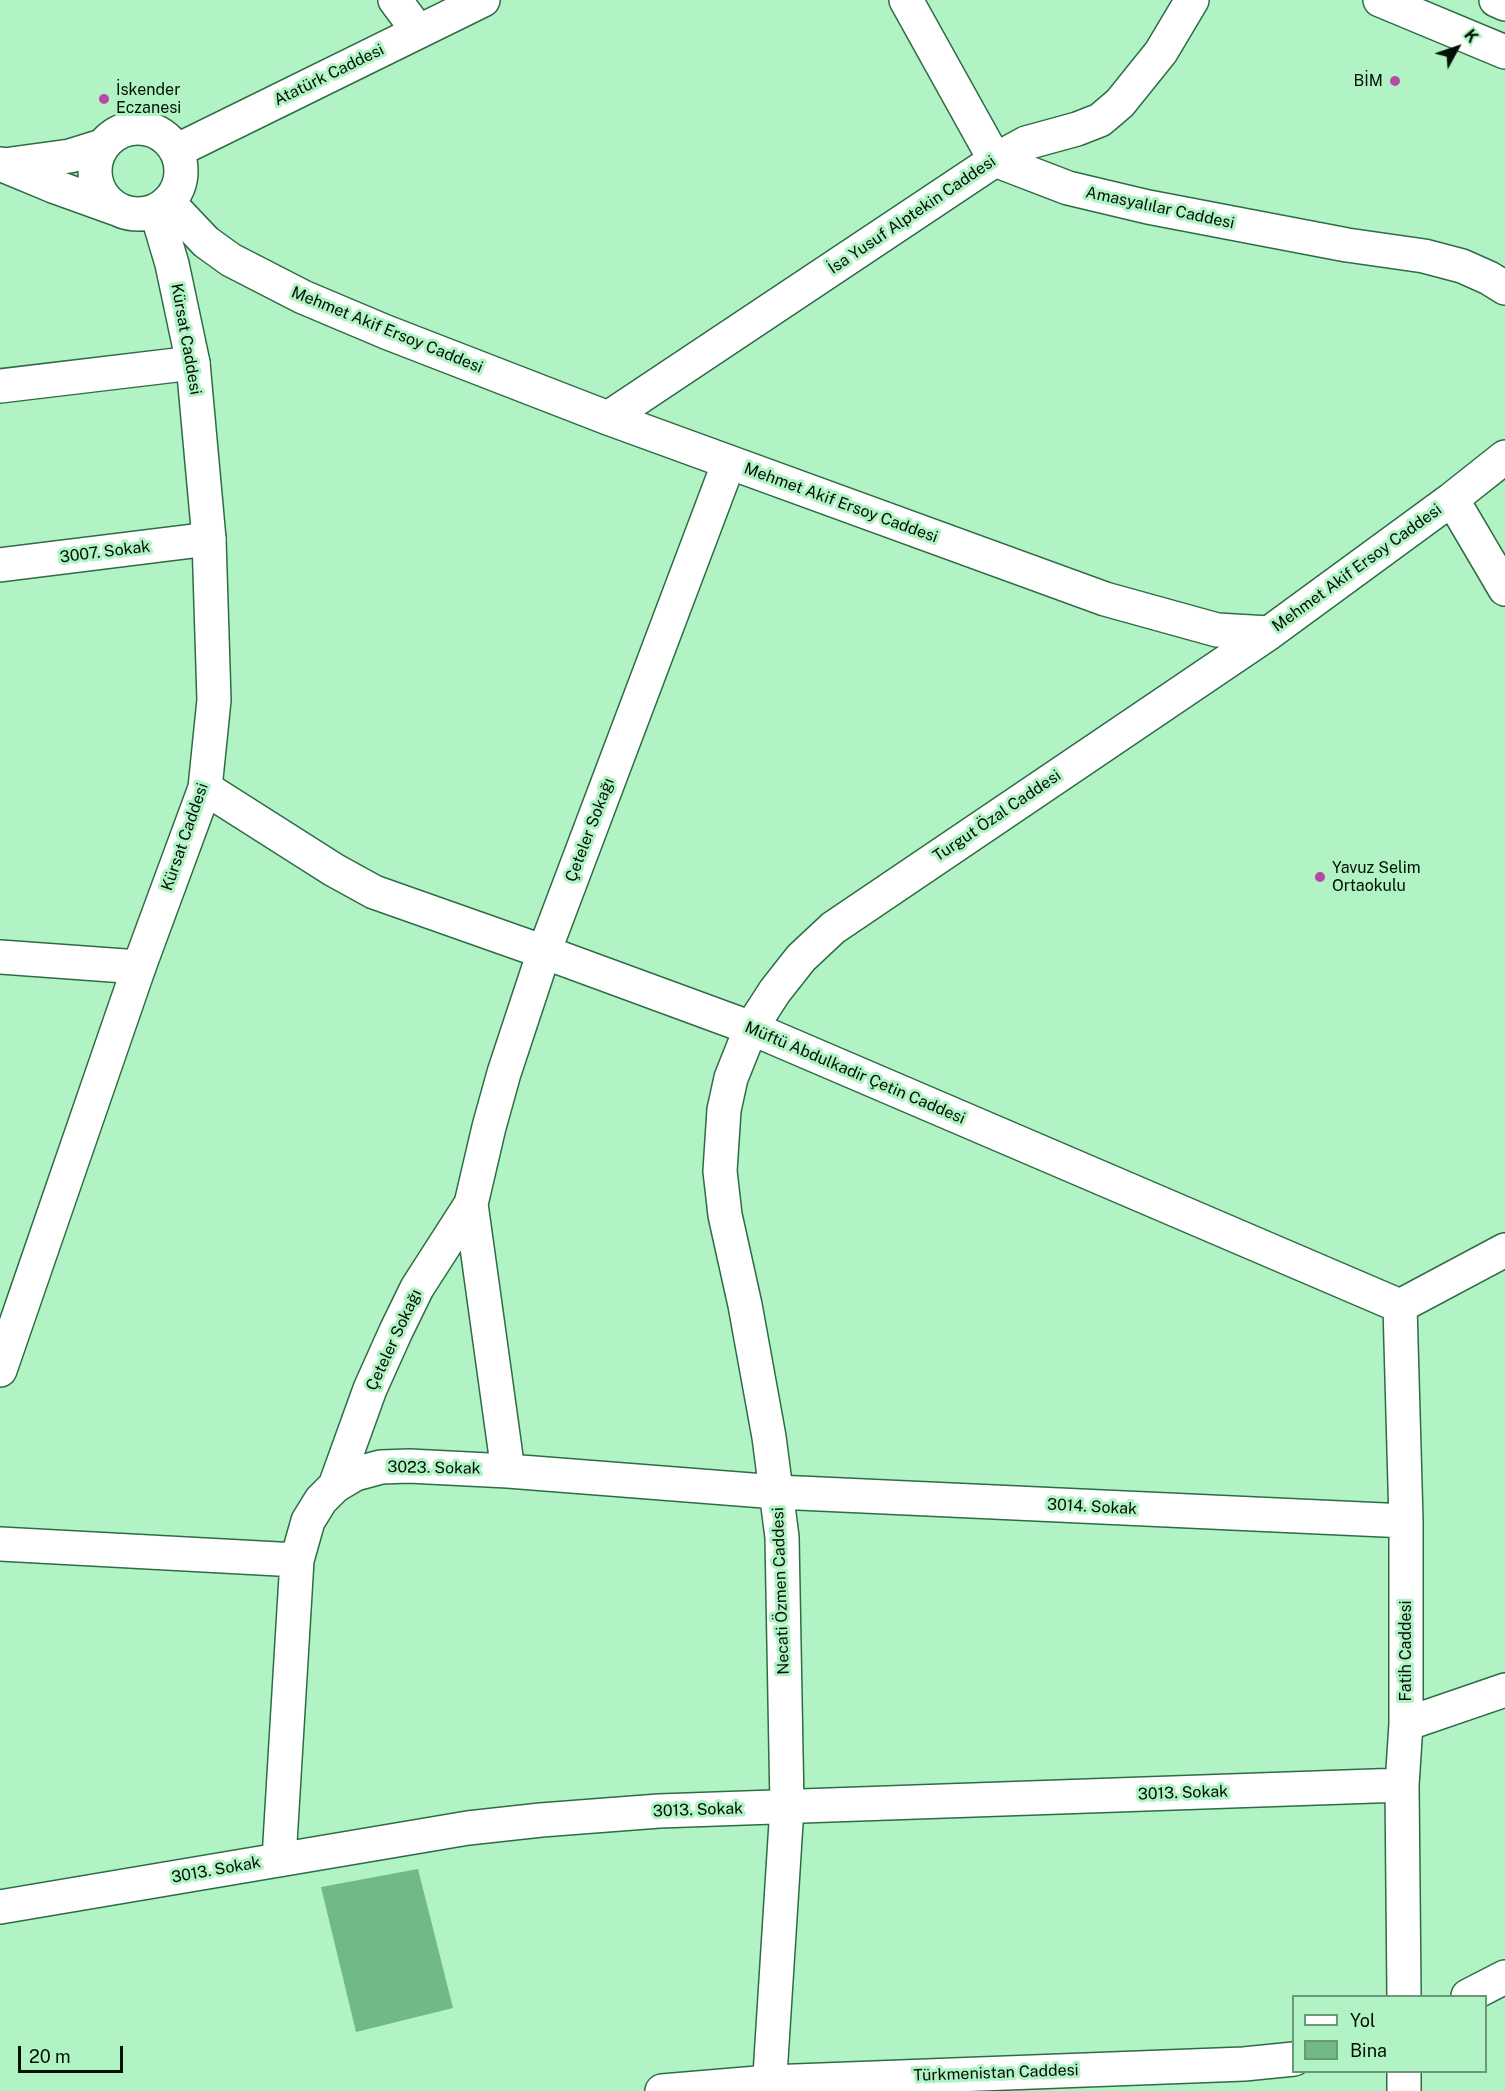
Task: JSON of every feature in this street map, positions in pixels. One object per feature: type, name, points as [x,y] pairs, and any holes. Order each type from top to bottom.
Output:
[{"type":"street","points":[[395,0],[418,31]]},
{"type":"street","name":"Atatürk Caddesi","points":[[176,151],[483,0]]},
{"type":"street","points":[[906,0],[994,160]]},
{"type":"street","name":"İsa Yusuf Alptekin Caddesi","points":[[608,418],[994,160],[1026,143],[1100,120],[1120,103],[1161,52],[1192,0]]},
{"type":"street","points":[[1380,0],[1505,52]]},
{"type":"street","points":[[1496,0],[1505,4]]},
{"type":"street","points":[[1,165],[53,186],[117,209],[136,214],[162,206],[176,191],[181,178],[181,165],[176,151],[167,139],[154,131],[140,128],[125,130],[112,136],[102,146],[96,160],[94,174],[98,189],[117,209]]},
{"type":"street","points":[[1,165],[70,156],[102,146]]},
{"type":"street","name":"Amasyalılar Caddesi","points":[[994,160],[1068,188],[1148,207],[1347,245],[1424,256],[1462,266],[1505,288]]},
{"type":"street","name":"Kürsat Caddesi","points":[[0,1370],[139,967],[205,788],[214,699],[210,539],[193,363],[162,206]]},
{"type":"street","name":"Mehmet Akif Ersoy Caddesi","points":[[162,206],[231,260],[264,278],[386,332],[608,418],[1105,599],[1217,630],[1269,633],[1505,458]]},
{"type":"street","points":[[0,386],[193,363]]},
{"type":"street","name":"Çeteler Sokağı","points":[[335,1486],[370,1389],[396,1331],[417,1288],[471,1204],[492,1116],[544,951],[729,462]]},
{"type":"street","points":[[1452,499],[1505,589]]},
{"type":"street","name":"3007. Sokak","points":[[0,565],[210,539]]},
{"type":"street","name":"Turgut Özal Caddesi","points":[[751,1028],[775,990],[801,958],[833,928],[1269,633]]},
{"type":"street","name":"Müftü Abdulkadir Çetin Caddesi","points":[[205,788],[324,864],[374,892],[544,951],[751,1028],[1400,1306]]},
{"type":"street","points":[[0,957],[139,967]]},
{"type":"street","name":"Necati Özmen Caddesi","points":[[751,1028],[731,1078],[724,1110],[720,1171],[725,1215],[746,1305],[769,1437],[782,1537],[786,1807],[769,2086]]},
{"type":"street","name":"Çeteler Sokağı","points":[[471,1204],[508,1471]]},
{"type":"street","points":[[1400,1306],[1505,1250]]},
{"type":"street","name":"Fatih Caddesi","points":[[1400,1306],[1406,1521],[1406,1724],[1402,1785],[1404,1995]]},
{"type":"street","name":"3023. Sokak","points":[[279,1859],[297,1560],[308,1521],[321,1500],[335,1486],[355,1473],[381,1467],[409,1466],[508,1471],[777,1492]]},
{"type":"street","name":"3014. Sokak","points":[[777,1492],[1406,1521]]},
{"type":"street","points":[[0,1544],[297,1560]]},
{"type":"street","points":[[1406,1724],[1505,1690]]},
{"type":"street","name":"3013. Sokak","points":[[0,1907],[468,1828],[541,1820],[659,1811],[1402,1785]]},
{"type":"street","points":[[1470,1995],[1505,1977]]},
{"type":"street","name":"Türkmenistan Caddesi","points":[[662,2091],[1244,2064],[1292,2059]]},
{"type":"street","points":[[1404,2073],[1404,2091]]},
{"type":"building","points":[[418,1869],[453,2008],[356,2032],[321,1887]]},
{"type":"place","name":"BİM","points":[[1395,81]]},
{"type":"place","name":"İskender Eczanesi","points":[[104,99]]},
{"type":"place","name":"Yavuz Selim Ortaokulu","points":[[1320,877]]}]
